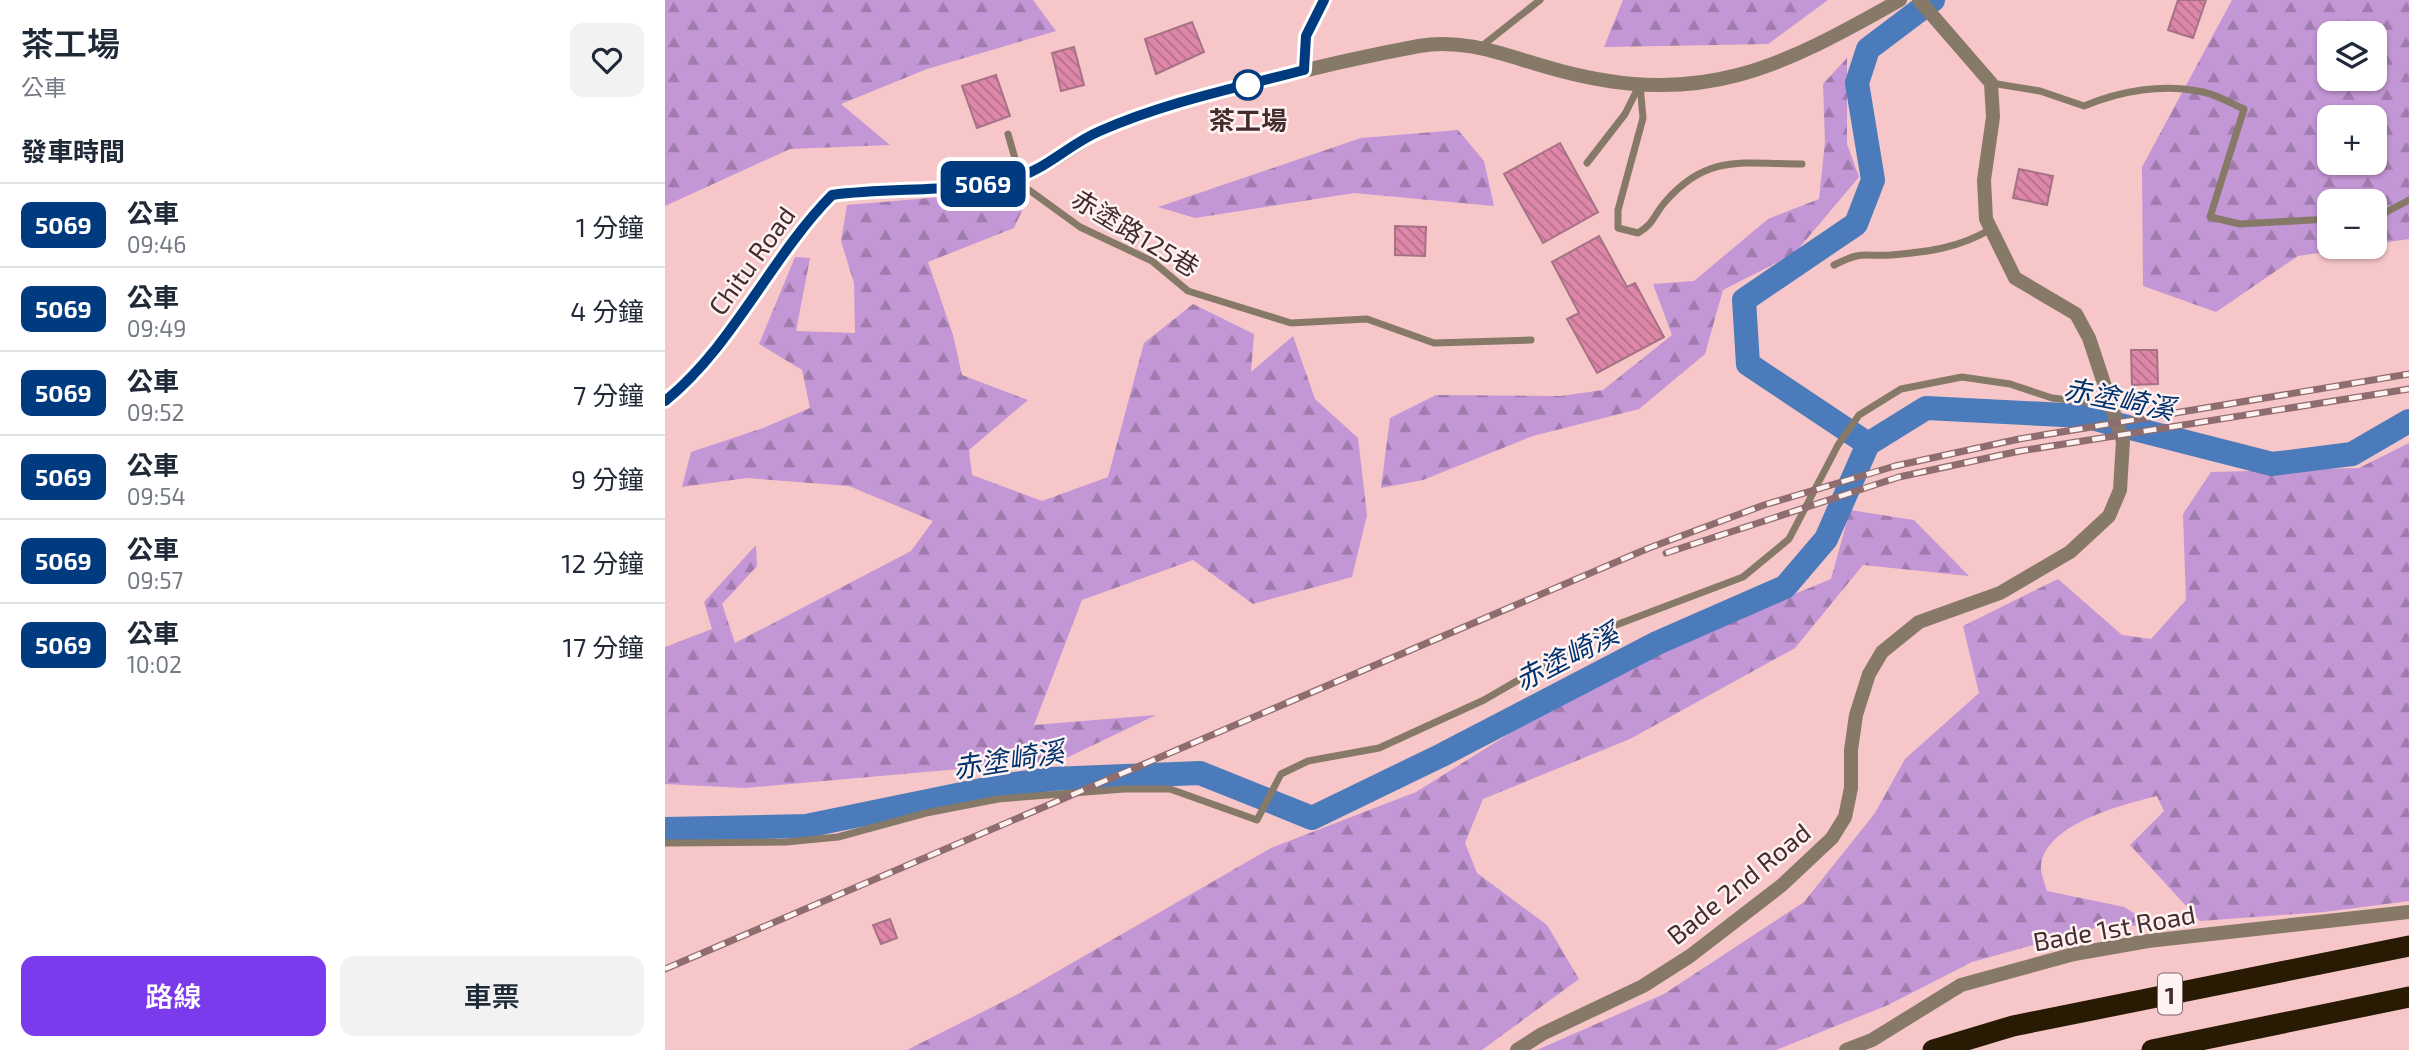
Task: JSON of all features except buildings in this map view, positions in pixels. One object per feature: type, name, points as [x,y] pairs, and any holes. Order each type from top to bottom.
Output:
[{"type":"highway","name":"1","points":[[1933,1050],[2013,1026],[2409,946]]},
{"type":"highway","name":"1","points":[[2152,1050],[2409,997]]},
{"type":"street","points":[[1324,0],[1306,36],[1304,70],[1422,45],[1456,43],[1482,46],[1562,72],[1640,85],[1690,84],[1732,77],[1779,64],[1820,45],[1900,0]]},
{"type":"street","points":[[1919,0],[1991,83]]},
{"type":"street","name":"Chitu Road","points":[[665,401],[685,385],[714,351],[832,195],[975,186],[1017,177],[1036,171],[1097,132],[1139,116],[1304,70]]},
{"type":"street","name":"Bade 2nd Road","points":[[1517,1050],[1542,1034],[1643,986],[1690,956],[1782,885],[1832,838],[1845,817],[1851,788],[1851,750],[1856,715],[1870,674],[1882,652],[1919,621],[2000,593],[2070,552],[2109,516],[2120,490],[2123,441],[2098,360],[2077,314],[2015,278],[1986,219],[1984,180],[1993,117],[1991,83]]},
{"type":"street","name":"Bade 1st Road","points":[[1846,1050],[1872,1040],[1961,985],[2074,954],[2148,941],[2409,912]]},
{"type":"lane","points":[[1482,46],[1540,0]]},
{"type":"lane","points":[[1991,83],[2040,91],[2084,106],[2111,94],[2157,88],[2204,92],[2244,109],[2210,217],[2240,224],[2317,220]]},
{"type":"lane","points":[[1587,163],[1625,114],[1640,85]]},
{"type":"lane","points":[[1640,85],[1643,118],[1618,210],[1618,228],[1638,233],[1651,225],[1664,202],[1693,176],[1719,163],[1802,164]]},
{"type":"lane","points":[[1008,134],[1017,177]]},
{"type":"lane","name":"赤塗路125巷","points":[[1017,177],[1080,227],[1152,261],[1188,291],[1291,323],[1367,319],[1434,343],[1531,340]]},
{"type":"lane","points":[[2387,212],[2409,200]]},
{"type":"lane","points":[[1834,265],[1857,253],[1888,255],[1966,244],[1991,229]]},
{"type":"lane","points":[[665,843],[773,842],[838,837],[926,813],[998,799],[1124,789],[1170,789],[1257,821],[1281,774],[1308,761],[1380,748],[1484,700],[1608,628],[1743,577],[1789,540],[1837,444],[1859,415],[1901,389],[1962,377],[2010,384],[2052,398],[2114,406]]},
{"type":"green space","points":[[665,0],[1033,0],[1056,31],[927,69],[841,104],[890,145],[790,149],[665,206]]},
{"type":"green space","points":[[1623,0],[1828,0],[1768,44],[1604,47]]},
{"type":"green space","points":[[2232,0],[2409,0],[2409,239],[2387,242],[2387,189],[2317,189],[2317,253],[2298,256],[2216,312],[2143,286],[2142,167]]},
{"type":"green space","points":[[1847,58],[1847,144],[1859,177],[1794,254],[1723,290],[1705,354],[1639,409],[1533,436],[1423,480],[1381,488],[1390,418],[1436,395],[1561,396],[1603,390],[1672,335],[1653,284],[1694,281],[1768,219],[1819,199],[1825,142],[1823,84]]},
{"type":"green space","points":[[1458,130],[1484,161],[1494,206],[1354,193],[1195,218],[1158,207],[1361,138]]},
{"type":"green space","points":[[965,195],[1025,204],[1014,228],[928,262],[953,335],[962,375],[1028,400],[969,450],[972,475],[1042,501],[1108,477],[1144,343],[1193,304],[1254,334],[1251,372],[1293,336],[1315,399],[1358,438],[1367,515],[1352,577],[1253,604],[1193,560],[1082,600],[1034,725],[1156,715],[1062,760],[744,788],[665,784],[665,647],[712,629],[704,602],[756,545],[757,566],[722,604],[735,643],[911,551],[933,521],[849,486],[747,478],[682,487],[691,452],[763,428],[810,408],[802,370],[759,344],[795,257],[810,258],[796,331],[855,333],[854,283],[841,241],[847,205]]},
{"type":"green space","points":[[2409,443],[2409,901],[2324,912],[2200,921],[2130,845],[2164,811],[2157,796],[2106,811],[2071,827],[2046,850],[2041,865],[2047,891],[2124,907],[2154,925],[2098,927],[1972,962],[1888,1005],[1776,1050],[1537,1050],[1664,994],[1804,902],[1875,813],[1905,759],[1979,693],[1963,626],[2058,579],[2122,635],[2151,639],[2186,600],[2183,514],[2211,472],[2359,468]]},
{"type":"green space","points":[[1850,510],[1914,520],[1969,576],[1863,565],[1795,648],[1630,739],[1483,799],[1465,843],[1477,873],[1547,925],[1579,979],[1482,1050],[907,1050],[1020,993],[1271,848],[1416,792],[1616,667],[1831,579]]},
{"type":"waterway","points":[[1868,444],[1748,364],[1744,300],[1856,224],[1873,180],[1857,83],[1868,49],[1933,0]]},
{"type":"waterway","name":"赤塗崎溪","points":[[665,829],[806,826],[1001,786],[1051,779],[1200,773],[1312,818],[1442,755],[1657,643],[1785,587],[1826,539],[1868,444],[1926,408],[2084,416],[2272,464],[2352,454],[2409,421]]},
{"type":"railway","points":[[665,969],[1649,548],[1764,505],[1895,466],[2019,439],[2409,374]]},
{"type":"railway","points":[[1666,553],[1899,477],[2020,451],[2409,389]]},
{"type":"bus line","name":"5069","points":[[665,401],[685,385],[714,351],[819,208],[832,195],[975,186],[1014,178],[1036,171],[1097,132],[1139,116],[1304,70],[1306,36],[1324,0]]},
{"type":"place","name":"茶工場","points":[[1248,85]]}]
